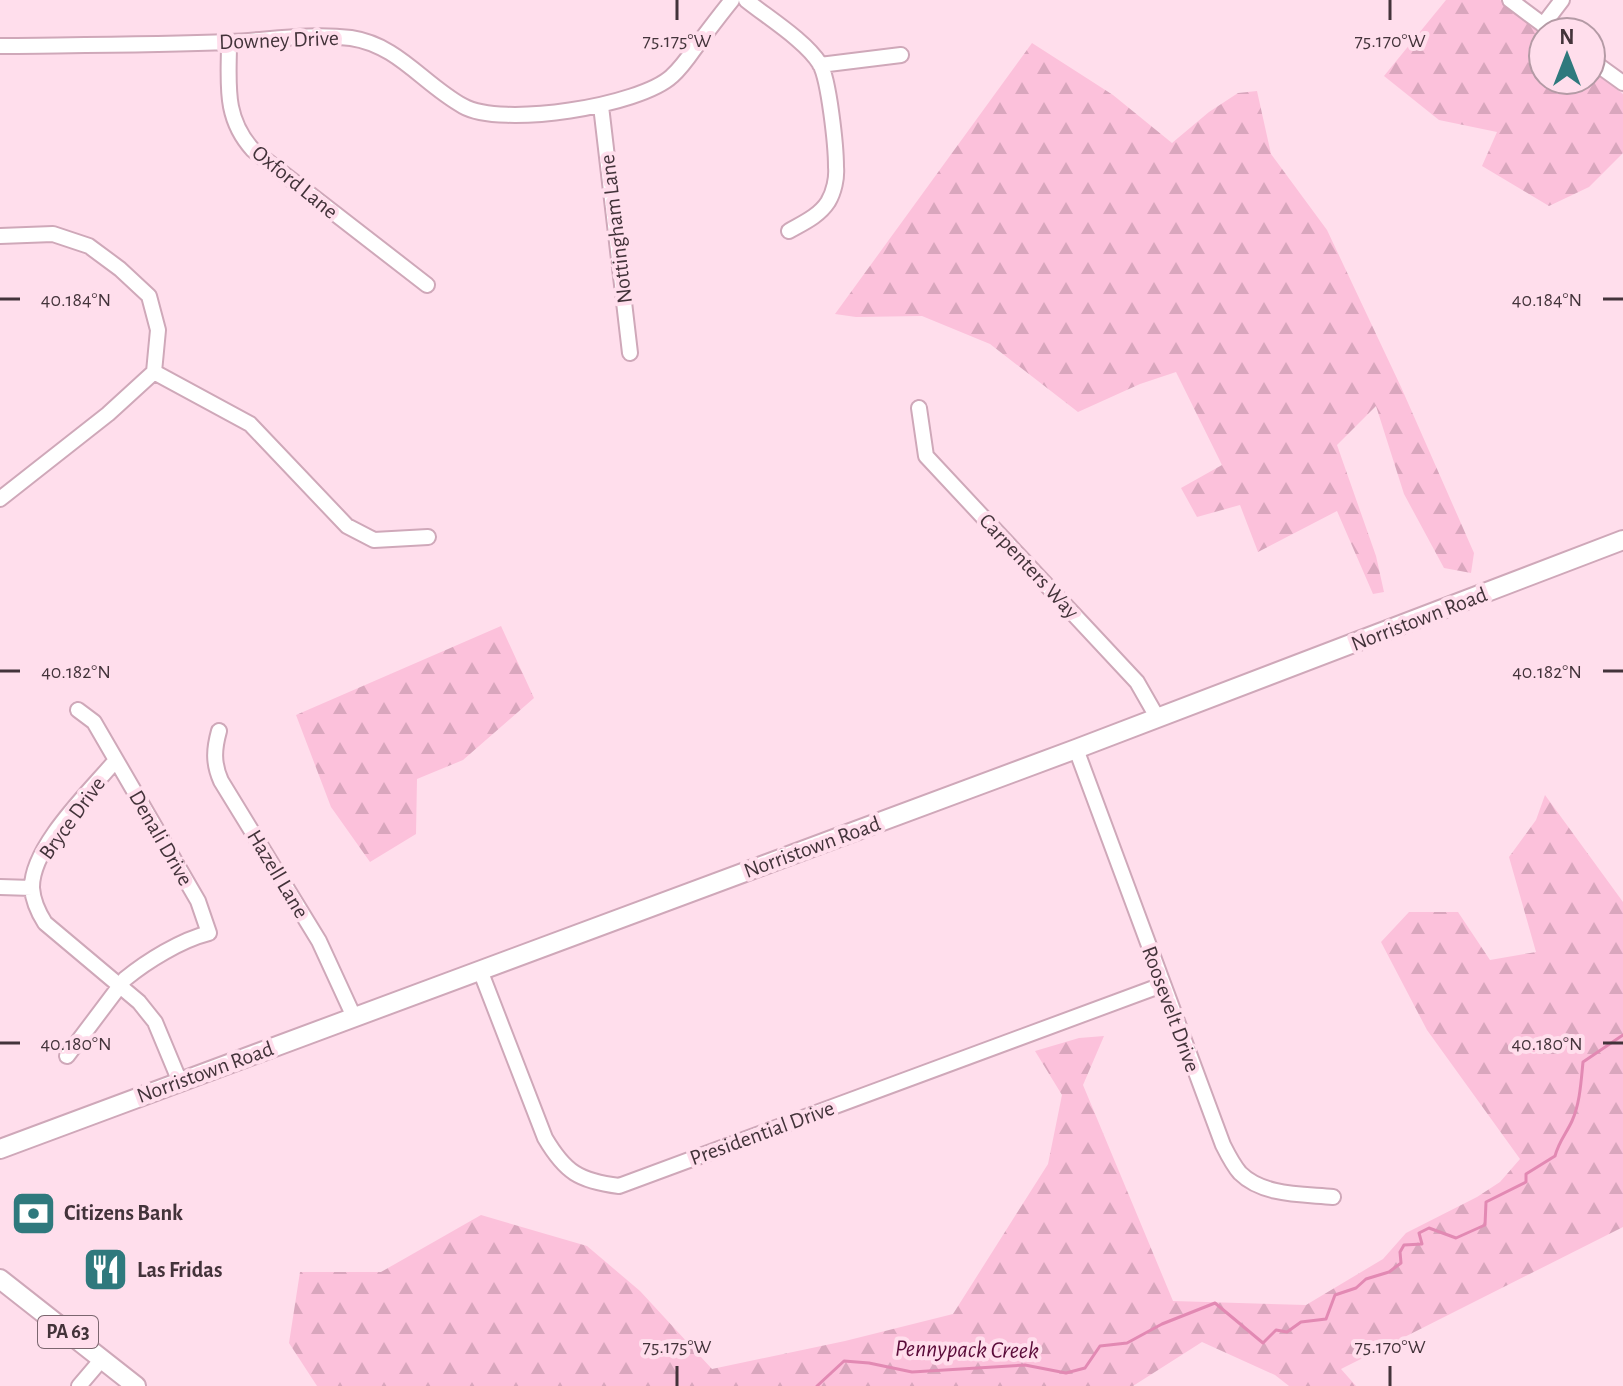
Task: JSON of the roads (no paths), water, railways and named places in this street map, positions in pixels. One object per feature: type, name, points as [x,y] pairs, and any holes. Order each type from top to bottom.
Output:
[{"type":"main road","name":"Norristown Road","points":[[0,1149],[1076,749],[1623,540]]},
{"type":"main road","name":"PA 63","points":[[2,1280],[136,1386]]},
{"type":"street","name":"Downey Drive","points":[[0,46],[335,37],[388,49],[467,109],[501,116],[520,115],[601,106],[643,93],[671,78],[732,0]]},
{"type":"street","points":[[746,0],[805,46],[820,65],[828,91],[837,167],[834,185],[819,214],[789,231]]},
{"type":"street","points":[[1510,0],[1532,16]]},
{"type":"street","name":"Oxford Lane","points":[[229,42],[229,102],[231,114],[245,141],[427,285]]},
{"type":"street","points":[[820,65],[901,55]]},
{"type":"street","name":"Nottingham Lane","points":[[601,106],[630,353]]},
{"type":"street","points":[[0,236],[53,234],[89,246],[149,296],[158,330],[154,372],[108,414],[0,499]]},
{"type":"street","points":[[154,372],[250,424],[347,526],[374,540],[428,537]]},
{"type":"street","name":"Carpenters Way","points":[[919,408],[926,456],[1137,682],[1157,717]]},
{"type":"street","name":"Denali Drive","points":[[78,710],[94,722],[198,901],[209,933],[192,937],[136,970],[120,985]]},
{"type":"street","name":"Hazell Lane","points":[[219,731],[214,748],[215,767],[221,781],[319,941],[354,1017]]},
{"type":"street","name":"Roosevelt Drive","points":[[1076,749],[1223,1145],[1241,1174],[1255,1183],[1269,1189],[1333,1197]]},
{"type":"street","name":"Bryce Drive","points":[[116,760],[44,848],[32,888],[38,913],[45,923],[139,1002],[155,1022],[180,1082]]},
{"type":"street","points":[[0,887],[32,888]]},
{"type":"street","name":"Presidential Drive","points":[[480,970],[545,1138],[557,1159],[582,1177],[619,1186],[1162,985]]},
{"type":"street","points":[[67,1056],[120,985]]},
{"type":"street","points":[[79,1386],[102,1359]]},
{"type":"waterway","name":"Pennypack Creek","points":[[817,1386],[844,1361],[912,1372],[1025,1365],[1066,1373],[1085,1368],[1100,1346],[1127,1343],[1162,1324],[1215,1303],[1263,1343],[1276,1330],[1287,1332],[1301,1322],[1326,1319],[1335,1295],[1356,1288],[1366,1279],[1389,1272],[1401,1263],[1400,1252],[1404,1245],[1422,1244],[1419,1233],[1429,1228],[1456,1238],[1485,1225],[1486,1202],[1526,1182],[1526,1174],[1555,1156],[1577,1107],[1583,1062],[1623,1035]]},
{"type":"place","name":"Citizens Bank","points":[[33,1213]]},
{"type":"place","name":"Las Fridas","points":[[106,1270]]}]
